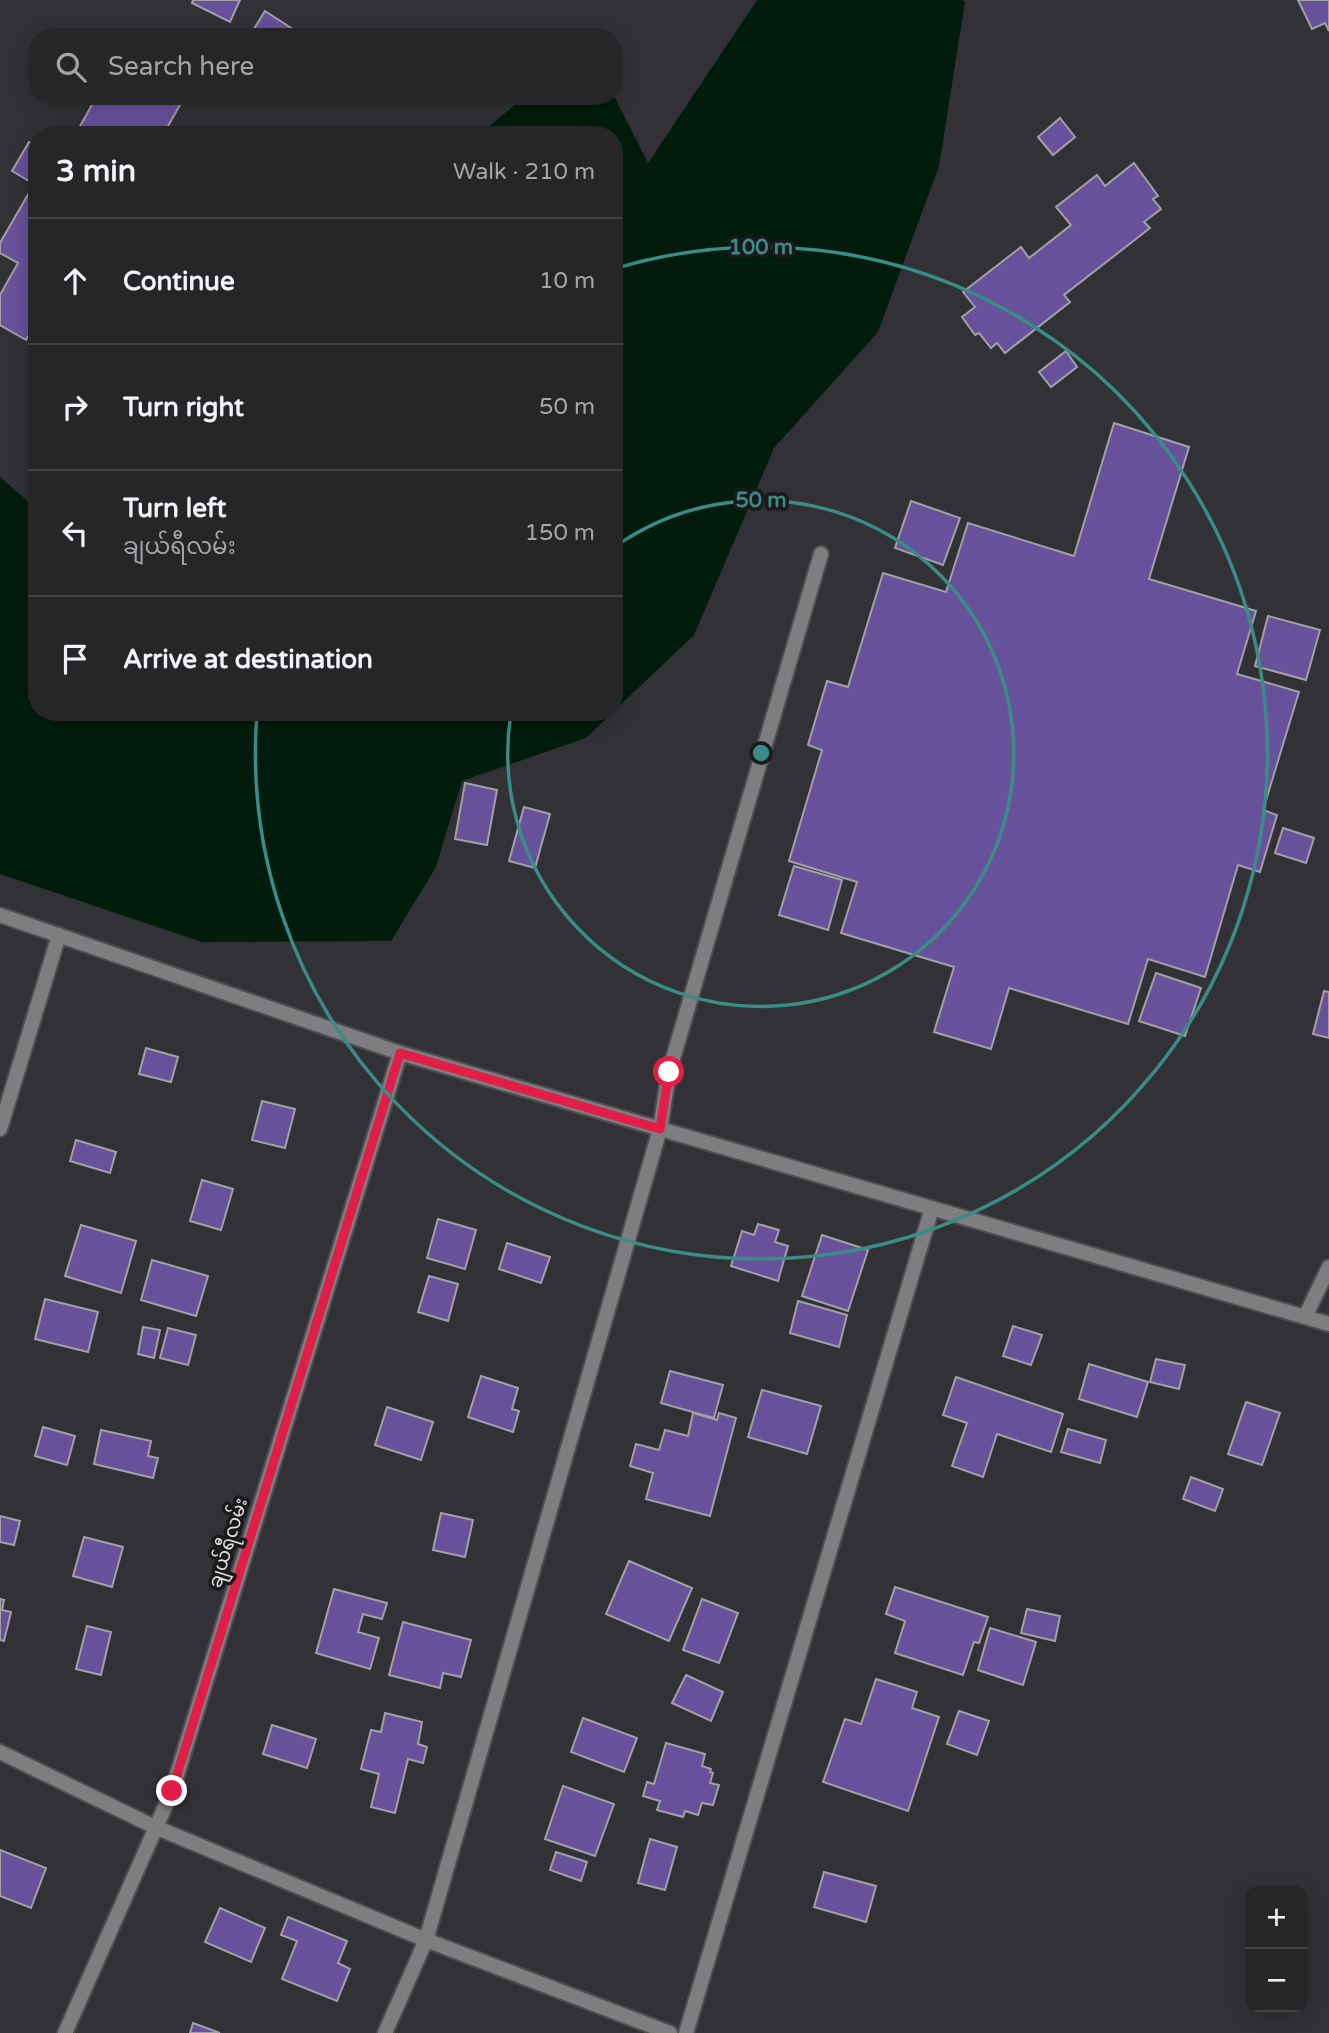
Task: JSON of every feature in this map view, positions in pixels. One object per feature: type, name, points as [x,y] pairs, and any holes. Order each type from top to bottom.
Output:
[{"type":"street","points":[[385,2033],[426,1940],[660,1129],[669,1072],[821,554]]},
{"type":"street","points":[[0,915],[400,1053],[1329,1324]]},
{"type":"street","points":[[0,1129],[59,936]]},
{"type":"street","name":"ချယ်ရီလမ်း","points":[[65,2033],[172,1791],[400,1053]]},
{"type":"street","points":[[685,2033],[932,1208]]},
{"type":"street","points":[[1304,1317],[1329,1267]]},
{"type":"street","points":[[0,1752],[155,1827],[426,1940],[670,2033]]},
{"type":"shaded area","points":[[757,0],[965,2],[939,166],[878,332],[774,448],[694,635],[623,702],[623,126],[490,126],[514,105],[619,105],[648,163]]},
{"type":"shaded area","points":[[0,477],[28,501],[28,721],[604,721],[586,738],[462,781],[436,867],[391,941],[202,942],[0,874]]},
{"type":"building","points":[[193,0],[240,0],[230,22],[192,3]]},
{"type":"building","points":[[1298,0],[1329,0],[1329,31],[1325,23],[1312,29]]},
{"type":"building","points":[[265,11],[291,28],[255,28]]},
{"type":"building","points":[[92,105],[180,105],[168,126],[80,126]]},
{"type":"building","points":[[1060,118],[1075,137],[1053,155],[1038,137]]},
{"type":"building","points":[[28,144],[28,180],[12,171]]},
{"type":"building","points":[[1134,163],[1158,196],[1153,199],[1161,209],[1144,222],[1150,228],[1064,295],[1070,302],[1005,353],[997,343],[991,348],[979,333],[975,335],[962,317],[975,307],[963,292],[1021,247],[1029,258],[1071,225],[1056,207],[1097,175],[1105,186]]},
{"type":"building","points":[[28,194],[26,340],[0,325],[0,295],[18,263],[0,253],[0,243]]},
{"type":"building","points":[[1066,351],[1077,367],[1051,387],[1039,372]]},
{"type":"building","points":[[1114,423],[1189,447],[1149,579],[1256,611],[1237,674],[1299,692],[1263,810],[1277,815],[1260,872],[1238,865],[1205,977],[1148,959],[1128,1024],[1009,988],[991,1049],[934,1032],[954,967],[841,933],[857,882],[789,861],[822,750],[808,745],[827,681],[848,687],[883,573],[946,592],[968,523],[1074,556]]},
{"type":"building","points":[[911,501],[960,518],[943,565],[895,548]]},
{"type":"building","points":[[1268,616],[1320,630],[1306,680],[1255,666]]},
{"type":"building","points":[[465,783],[497,790],[487,845],[455,839]]},
{"type":"building","points":[[524,807],[550,814],[535,868],[509,861]]},
{"type":"building","points":[[1283,828],[1314,838],[1306,863],[1275,853]]},
{"type":"building","points":[[794,866],[842,880],[828,930],[779,915]]},
{"type":"building","points":[[1156,973],[1201,988],[1185,1036],[1139,1021]]},
{"type":"building","points":[[1324,991],[1329,992],[1329,1038],[1313,1034]]},
{"type":"building","points":[[146,1048],[178,1057],[171,1082],[139,1074]]},
{"type":"building","points":[[262,1101],[295,1109],[285,1148],[252,1140]]},
{"type":"building","points":[[76,1140],[116,1152],[110,1173],[70,1161]]},
{"type":"building","points":[[202,1180],[233,1189],[221,1230],[190,1221]]},
{"type":"building","points":[[438,1219],[476,1230],[465,1269],[427,1258]]},
{"type":"building","points":[[758,1224],[779,1230],[775,1242],[788,1246],[778,1281],[731,1266],[742,1231],[754,1235]]},
{"type":"building","points":[[81,1225],[136,1241],[121,1293],[65,1276]]},
{"type":"building","points":[[822,1235],[868,1250],[848,1311],[802,1296]]},
{"type":"building","points":[[507,1243],[550,1257],[541,1283],[499,1269]]},
{"type":"building","points":[[152,1260],[208,1276],[196,1316],[141,1300]]},
{"type":"building","points":[[429,1276],[458,1284],[448,1321],[418,1312]]},
{"type":"building","points":[[45,1299],[98,1312],[88,1352],[35,1339]]},
{"type":"building","points":[[798,1301],[847,1315],[839,1347],[790,1333]]},
{"type":"building","points":[[1013,1326],[1042,1335],[1031,1365],[1003,1356]]},
{"type":"building","points":[[143,1327],[160,1330],[154,1358],[138,1354]]},
{"type":"building","points":[[168,1328],[196,1335],[188,1365],[160,1358]]},
{"type":"building","points":[[1156,1359],[1185,1365],[1179,1389],[1150,1382]]},
{"type":"building","points":[[1089,1364],[1148,1382],[1137,1417],[1079,1399]]},
{"type":"building","points":[[670,1371],[723,1385],[714,1418],[661,1403]]},
{"type":"building","points":[[481,1376],[518,1388],[512,1409],[519,1411],[513,1432],[468,1417]]},
{"type":"building","points":[[956,1377],[1063,1414],[1051,1452],[997,1434],[983,1477],[952,1466],[967,1423],[943,1415]]},
{"type":"building","points":[[762,1390],[821,1406],[807,1454],[748,1437]]},
{"type":"building","points":[[1246,1402],[1280,1413],[1262,1465],[1228,1454]]},
{"type":"building","points":[[387,1407],[433,1422],[421,1460],[375,1445]]},
{"type":"building","points":[[693,1413],[717,1420],[719,1413],[736,1418],[710,1516],[646,1499],[653,1473],[630,1466],[636,1444],[659,1450],[665,1430],[688,1436]]},
{"type":"building","points":[[43,1427],[75,1436],[67,1465],[35,1456]]},
{"type":"building","points":[[1068,1429],[1106,1440],[1100,1463],[1061,1452]]},
{"type":"building","points":[[101,1430],[151,1441],[148,1456],[158,1458],[153,1478],[94,1464]]},
{"type":"building","points":[[1191,1477],[1223,1489],[1215,1511],[1183,1499]]},
{"type":"building","points":[[441,1513],[473,1520],[465,1557],[433,1550]]},
{"type":"building","points":[[0,1516],[20,1521],[14,1545],[0,1542]]},
{"type":"building","points":[[84,1537],[123,1547],[112,1587],[73,1576]]},
{"type":"building","points":[[629,1561],[692,1588],[669,1641],[606,1614]]},
{"type":"building","points":[[895,1587],[988,1617],[979,1643],[974,1642],[963,1675],[895,1653],[905,1621],[886,1614]]},
{"type":"building","points":[[334,1589],[387,1603],[382,1619],[363,1614],[358,1632],[379,1638],[370,1669],[316,1653]]},
{"type":"building","points":[[0,1599],[4,1600],[2,1610],[11,1612],[4,1641],[0,1640]]},
{"type":"building","points":[[702,1599],[738,1613],[719,1663],[683,1650]]},
{"type":"building","points":[[1027,1609],[1060,1616],[1055,1641],[1021,1633]]},
{"type":"building","points":[[403,1622],[471,1640],[461,1677],[443,1673],[440,1688],[389,1675]]},
{"type":"building","points":[[87,1626],[111,1632],[101,1675],[76,1669]]},
{"type":"building","points":[[990,1628],[1036,1642],[1023,1685],[978,1670]]},
{"type":"building","points":[[686,1675],[723,1692],[711,1721],[672,1703]]},
{"type":"building","points":[[876,1679],[917,1692],[912,1708],[939,1717],[908,1811],[823,1782],[845,1719],[861,1724]]},
{"type":"building","points":[[959,1711],[989,1721],[977,1755],[947,1744]]},
{"type":"building","points":[[385,1713],[422,1722],[418,1744],[427,1747],[423,1763],[408,1759],[395,1813],[371,1807],[379,1774],[361,1769],[371,1730],[381,1732]]},
{"type":"building","points":[[583,1718],[637,1738],[624,1772],[571,1752]]},
{"type":"building","points":[[272,1725],[316,1739],[307,1768],[263,1754]]},
{"type":"building","points":[[666,1743],[705,1754],[702,1766],[711,1769],[710,1772],[713,1773],[710,1783],[719,1785],[713,1805],[702,1803],[698,1815],[685,1811],[683,1817],[657,1810],[660,1801],[643,1796],[647,1782],[654,1784]]},
{"type":"building","points":[[563,1786],[614,1804],[595,1856],[545,1839]]},
{"type":"building","points":[[650,1839],[677,1847],[665,1890],[638,1883]]},
{"type":"building","points":[[0,1850],[46,1868],[31,1908],[0,1896]]},
{"type":"building","points":[[556,1852],[587,1862],[581,1881],[550,1870]]},
{"type":"building","points":[[824,1872],[876,1886],[866,1922],[814,1907]]},
{"type":"building","points":[[220,1908],[265,1928],[251,1962],[205,1942]]},
{"type":"building","points":[[288,1917],[347,1941],[338,1963],[350,1969],[337,2001],[282,1979],[297,1941],[281,1935]]},
{"type":"building","points":[[193,2023],[220,2033],[190,2033]]},
{"type":"route","points":[[172,1791],[400,1053],[660,1129],[669,1072]]}]
